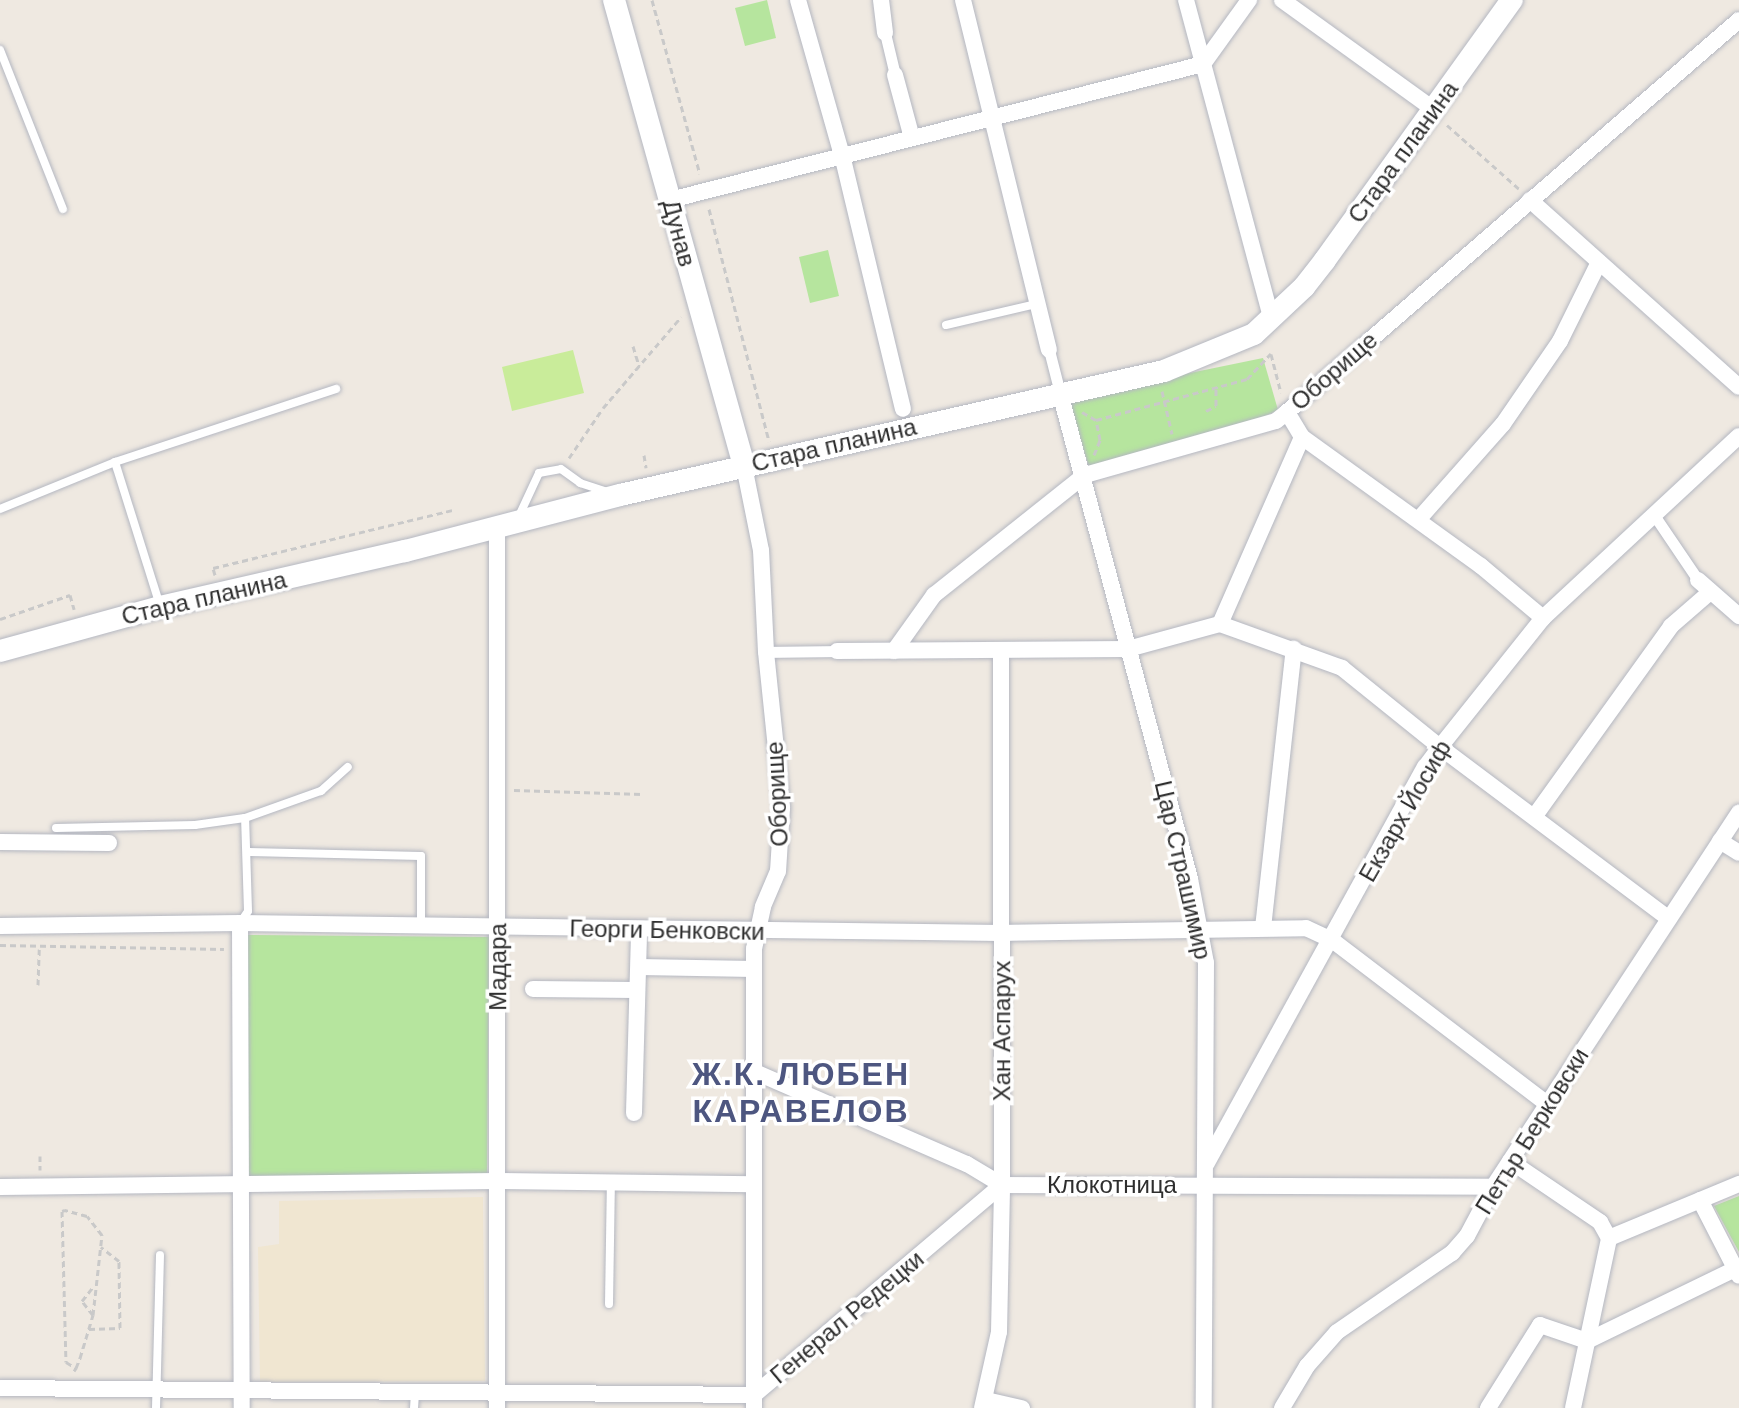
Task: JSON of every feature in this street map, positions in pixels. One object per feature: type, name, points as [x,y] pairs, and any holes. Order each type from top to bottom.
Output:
[{"type":"main road","name":"Дунав","points":[[614,0],[744,466]]},
{"type":"main road","name":"Стара планина","points":[[0,651],[160,607],[405,551],[744,466],[906,418],[1060,393],[1164,371],[1254,334],[1272,320],[1325,260],[1438,116],[1512,0]]},
{"type":"street","points":[[798,0],[842,155],[906,418]]},
{"type":"street","points":[[881,0],[885,33],[912,138]]},
{"type":"street","points":[[963,0],[1060,393]]},
{"type":"street","points":[[1186,0],[1272,320]]},
{"type":"street","points":[[670,200],[1203,64],[1249,0]]},
{"type":"street","points":[[1282,0],[1438,116]]},
{"type":"street","name":"Оборище","points":[[894,651],[934,595],[1084,472],[1276,421],[1739,20]]},
{"type":"street","points":[[1530,200],[1739,387]]},
{"type":"street","points":[[1418,520],[1503,424],[1560,341],[1599,262]]},
{"type":"street","name":"Цар Страшимир","points":[[1060,393],[1084,472],[1190,879],[1206,963],[1204,1408]]},
{"type":"street","points":[[1287,412],[1302,437],[1418,520],[1543,618]]},
{"type":"street","name":"Екзарх Йосиф","points":[[1204,1177],[1425,767],[1543,618],[1739,436]]},
{"type":"street","points":[[1220,624],[1302,437]]},
{"type":"street","name":"Оборище","points":[[744,466],[761,550],[766,652],[782,808],[782,847],[778,871],[763,907],[754,949],[754,1401]]},
{"type":"street","points":[[1654,515],[1703,586],[1739,616]]},
{"type":"street","name":"Мадара","points":[[497,1401],[498,789],[507,524]]},
{"type":"street","points":[[1534,817],[1703,586]]},
{"type":"street","points":[[766,652],[1128,649],[1220,624],[1342,668],[1440,747],[1669,919]]},
{"type":"street","points":[[1263,928],[1294,649]]},
{"type":"street","name":"Хан Аспарух","points":[[984,1404],[999,1332],[1002,1185],[1001,652]]},
{"type":"street","name":"Петър Берковски","points":[[1282,1408],[1307,1366],[1337,1332],[1460,1245],[1493,1187],[1739,812]]},
{"type":"street","points":[[1720,841],[1739,853]]},
{"type":"street","points":[[0,842],[109,843]]},
{"type":"street","points":[[240,923],[242,1400]]},
{"type":"street","name":"Георги Бенковски","points":[[0,926],[240,923],[1001,933],[1306,928],[1332,940],[1547,1104]]},
{"type":"street","points":[[634,1113],[639,930]]},
{"type":"street","points":[[639,967],[754,969]]},
{"type":"street","points":[[533,989],[636,990]]},
{"type":"street","points":[[755,1072],[967,1164],[1002,1185]]},
{"type":"street","points":[[1510,1161],[1600,1222],[1609,1238],[1573,1408]]},
{"type":"street","name":"Клокотница","points":[[1002,1185],[1204,1177],[1493,1187]]},
{"type":"street","points":[[0,1187],[497,1181],[753,1184]]},
{"type":"street","points":[[1609,1238],[1739,1184]]},
{"type":"street","name":"Генерал Редецки","points":[[0,1388],[158,1389],[242,1400],[754,1401],[1002,1185]]},
{"type":"street","points":[[1488,1408],[1540,1325],[1587,1341],[1737,1272],[1700,1200]]},
{"type":"street","points":[[984,1404],[1022,1408]]},
{"type":"lane","points":[[0,50],[63,209]]},
{"type":"lane","points":[[946,325],[1036,304]]},
{"type":"lane","points":[[0,509],[115,462],[336,389]]},
{"type":"lane","points":[[115,462],[160,607]]},
{"type":"lane","points":[[507,524],[539,473],[561,469],[580,483],[620,495]]},
{"type":"lane","points":[[56,828],[195,825],[245,818],[321,791],[348,767]]},
{"type":"lane","points":[[240,923],[248,911],[249,852],[245,818]]},
{"type":"lane","points":[[249,852],[421,856],[421,925]]},
{"type":"lane","points":[[609,1304],[611,1182]]},
{"type":"lane","points":[[156,1408],[160,1255]]},
{"type":"path","points":[[652,0],[705,190],[769,441]]},
{"type":"path","points":[[1438,116],[1530,200]]},
{"type":"path","points":[[561,469],[603,408],[689,308]]},
{"type":"path","points":[[633,346],[639,366]]},
{"type":"path","points":[[1084,472],[1100,440],[1096,420],[1165,401],[1188,398],[1247,379],[1271,353],[1287,412]]},
{"type":"path","points":[[1206,411],[1216,406],[1216,387]]},
{"type":"path","points":[[1165,401],[1173,438]]},
{"type":"path","points":[[644,455],[646,468]]},
{"type":"path","points":[[217,583],[213,568],[452,510]]},
{"type":"path","points":[[0,619],[70,595],[75,616]]},
{"type":"path","points":[[498,789],[642,794]]},
{"type":"path","points":[[0,945],[240,949]]},
{"type":"path","points":[[38,985],[39,947]]},
{"type":"path","points":[[69,1381],[76,1368],[93,1315],[102,1235],[95,1222],[82,1213],[62,1211],[66,1362],[76,1368]]},
{"type":"path","points":[[89,1329],[120,1328],[119,1261],[101,1247]]},
{"type":"path","points":[[93,1315],[82,1301],[88,1290],[94,1287]]},
{"type":"shaded area","points":[[483,1197],[485,1381],[260,1382],[258,1247],[279,1244],[279,1201]]},
{"type":"green space","points":[[767,0],[776,38],[745,46],[735,8]]},
{"type":"green space","points":[[828,250],[839,296],[810,303],[799,257]]},
{"type":"green space","points":[[573,350],[584,393],[512,411],[502,367]]},
{"type":"green space","points":[[1263,358],[1278,410],[1250,423],[1089,467],[1068,398]]},
{"type":"green space","points":[[246,935],[489,937],[487,1177],[249,1180]]},
{"type":"green space","points":[[1739,1196],[1739,1252],[1714,1206]]},
{"type":"district","name":"Ж.К. ЛЮБЕН КАРАВЕЛОВ","points":[[801,1094]]}]
